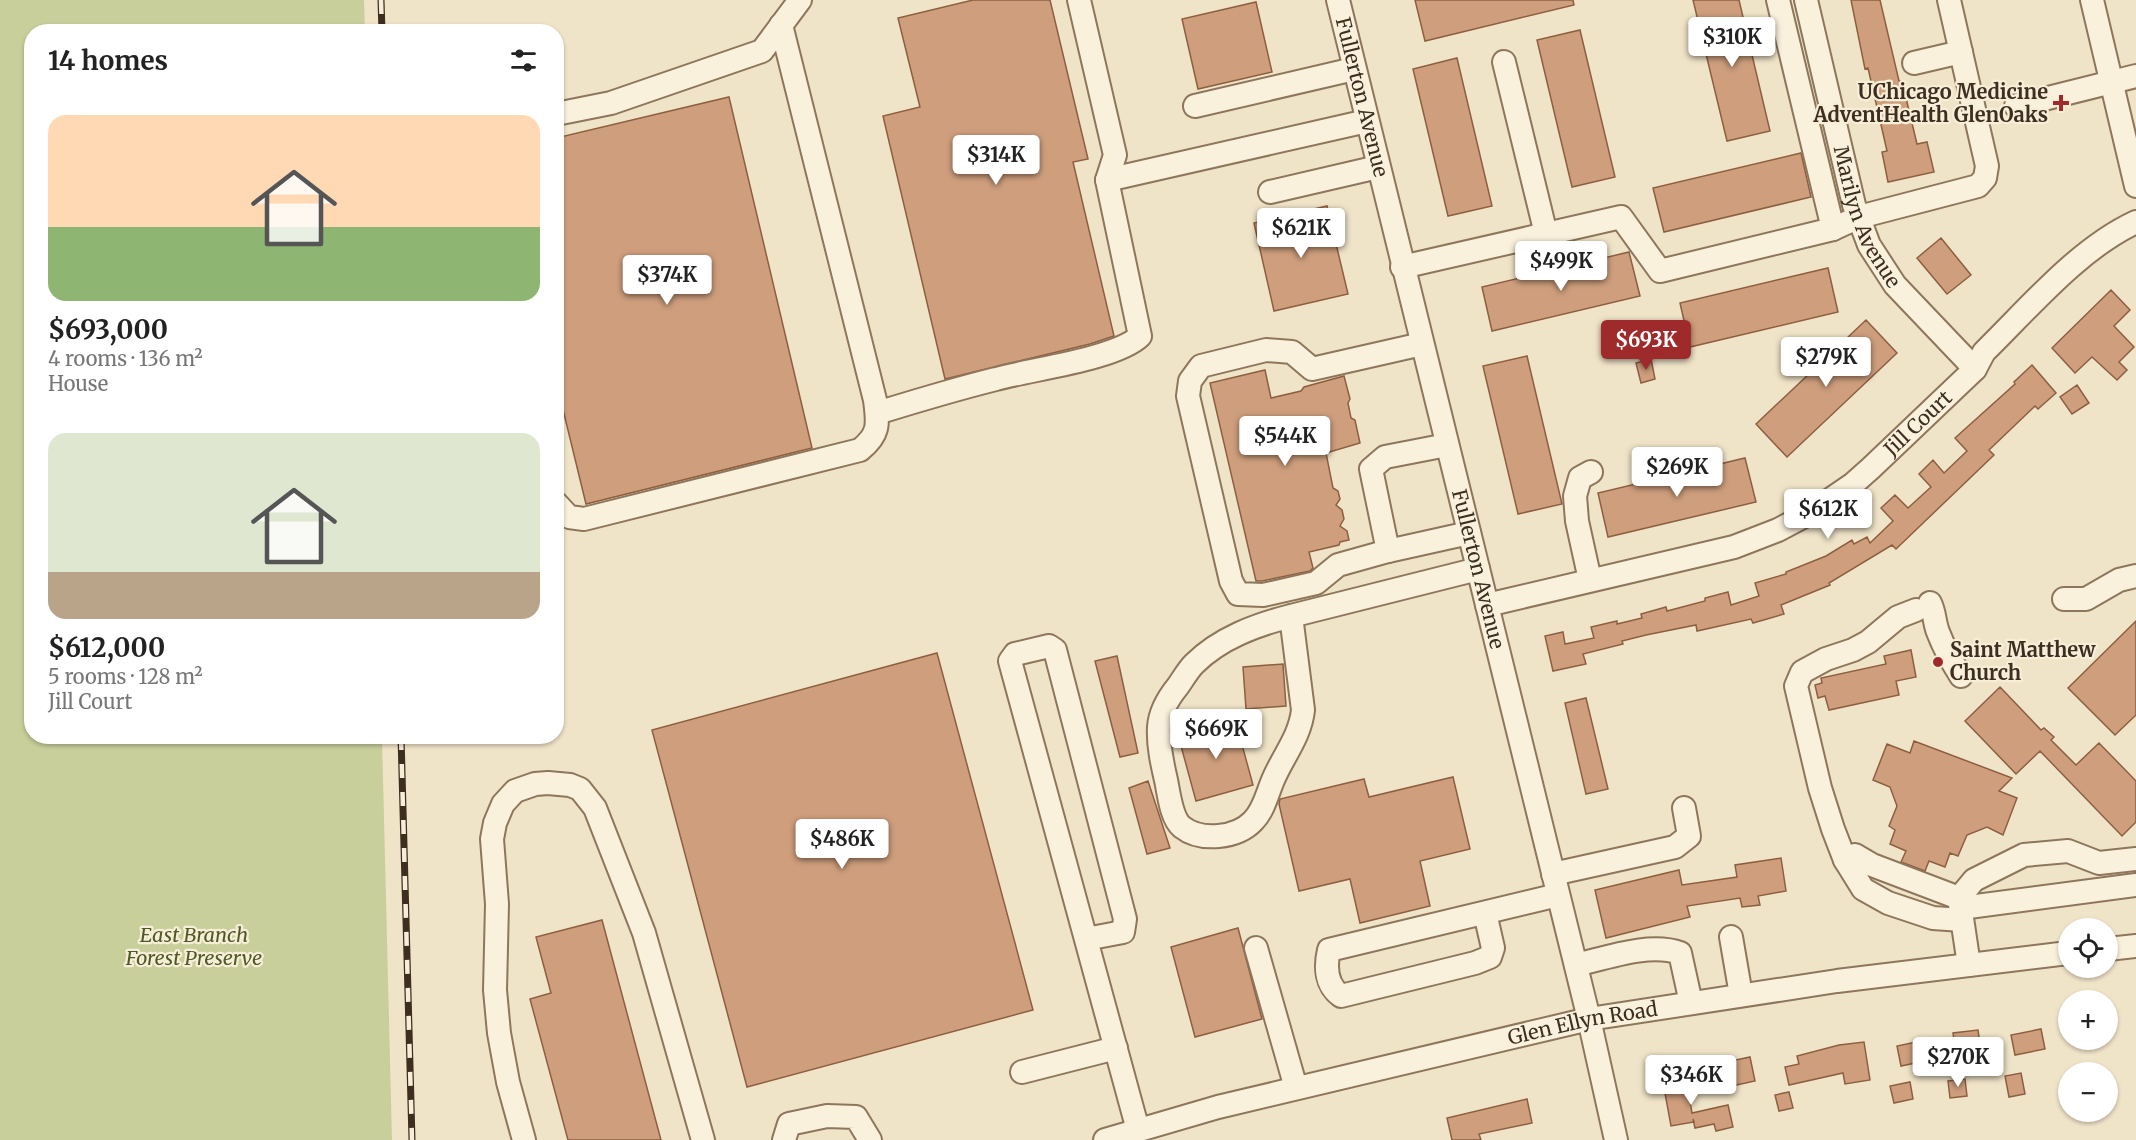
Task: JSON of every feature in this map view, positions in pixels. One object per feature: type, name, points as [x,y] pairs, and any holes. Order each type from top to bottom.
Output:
[{"type":"street","points":[[564,112],[611,103],[762,51],[800,0]]},
{"type":"street","points":[[877,412],[996,379],[1113,352],[1132,343],[1140,336],[1107,180],[1115,155],[1079,0]]},
{"type":"street","name":"Fullerton Avenue","points":[[1338,0],[1576,965],[1616,1140]]},
{"type":"street","points":[[1778,0],[1833,229]]},
{"type":"street","name":"Marilyn Avenue","points":[[1806,0],[1859,217],[1869,245],[1891,279],[1975,369]]},
{"type":"street","points":[[1402,267],[1621,217],[1660,271],[1833,229],[1859,217],[1978,186],[1985,178],[1987,166],[1949,0]]},
{"type":"street","points":[[2092,0],[2111,83],[2130,136],[2136,186]]},
{"type":"street","points":[[564,512],[569,517],[584,519],[860,450],[872,441],[878,428],[877,412],[781,25]]},
{"type":"street","points":[[1914,63],[1961,52]]},
{"type":"street","points":[[1504,62],[1546,234]]},
{"type":"street","points":[[1195,106],[1354,69]]},
{"type":"street","points":[[2016,106],[2136,76]]},
{"type":"street","points":[[1107,180],[1367,121]]},
{"type":"street","points":[[1270,192],[1378,167]]},
{"type":"street","name":"Jill Court","points":[[1487,604],[1734,547],[1778,530],[1812,512],[1853,484],[1871,468],[1975,369],[1984,352],[2075,263],[2113,232],[2136,222]]},
{"type":"street","points":[[1422,344],[1312,369],[1292,352],[1266,350],[1201,366],[1190,381],[1188,396],[1231,581],[1238,594],[1263,595],[1316,583],[1338,565],[1469,533]]},
{"type":"street","points":[[1388,551],[1371,470],[1385,457],[1447,446]]},
{"type":"street","points":[[1590,580],[1576,521],[1575,496],[1581,478],[1591,472]]},
{"type":"street","points":[[1291,616],[1303,710],[1302,726],[1274,777],[1261,811],[1252,823],[1235,832],[1208,837],[1194,834],[1180,826],[1174,816],[1160,754],[1159,725],[1168,699],[1193,664],[1223,642],[1244,631],[1291,616],[1478,569]]},
{"type":"street","points":[[2064,599],[2086,599],[2119,580],[2136,576]]},
{"type":"street","points":[[1961,676],[1936,628],[1934,611],[1923,607],[1898,616],[1868,642],[1826,659],[1802,672],[1796,686],[1820,788],[1845,860],[1863,889],[1888,903],[1933,918],[1961,909],[2136,885]]},
{"type":"street","points":[[1086,939],[1123,932],[1125,919],[1055,650],[1049,646],[1015,654],[1010,661],[1138,1130]]},
{"type":"street","points":[[524,1140],[508,1082],[499,1033],[495,990],[497,904],[492,839],[495,823],[503,804],[516,791],[535,784],[548,783],[570,785],[580,789],[595,807],[644,933],[703,1140]]},
{"type":"street","points":[[1485,913],[1493,948],[1490,957],[1475,963],[1341,996],[1331,989],[1326,964],[1329,950],[1485,913],[1556,885],[1675,847],[1689,837],[1684,808]]},
{"type":"street","points":[[1969,965],[1961,909],[1974,880],[2024,855],[2068,850],[2100,863],[2136,859]]},
{"type":"street","points":[[1845,860],[1855,855],[1961,909]]},
{"type":"street","points":[[1731,937],[1741,995]]},
{"type":"street","points":[[2118,948],[2136,946]]},
{"type":"street","points":[[1256,948],[1296,1088]]},
{"type":"street","points":[[1576,965],[1649,949],[1668,948],[1680,953],[1691,1003]]},
{"type":"street","name":"Glen Ellyn Road","points":[[1105,1140],[1218,1107],[1589,1019],[1837,981],[2058,955]]},
{"type":"street","points":[[1022,1072],[1116,1048]]},
{"type":"street","points":[[784,1140],[789,1125],[827,1116],[856,1117],[870,1140]]},
{"type":"green space","name":"East Branch Forest Preserve","points":[[0,0],[364,0],[365,24],[24,24],[24,744],[382,744],[392,1140],[0,1140]]},
{"type":"building","points":[[973,0],[1050,0],[1088,159],[1073,162],[1114,336],[1090,344],[945,379],[883,116],[920,107],[898,18]]},
{"type":"building","points":[[1415,0],[1573,0],[1574,5],[1425,41]]},
{"type":"building","points":[[1693,0],[1739,0],[1770,131],[1727,141]]},
{"type":"building","points":[[1851,0],[1880,0],[1917,144],[1927,142],[1934,172],[1888,182],[1882,152],[1887,151],[1868,68],[1865,69]]},
{"type":"building","points":[[1256,2],[1272,72],[1198,89],[1182,19]]},
{"type":"building","points":[[1580,30],[1615,177],[1572,187],[1537,40]]},
{"type":"building","points":[[1457,58],[1492,206],[1448,216],[1413,69]]},
{"type":"building","points":[[729,97],[812,448],[586,504],[564,414],[564,136]]},
{"type":"building","points":[[1801,153],[1811,197],[1664,232],[1653,188]]},
{"type":"building","points":[[1327,206],[1348,294],[1274,311],[1254,223]]},
{"type":"building","points":[[1941,238],[1971,275],[1947,294],[1917,258]]},
{"type":"building","points":[[1629,252],[1640,296],[1492,331],[1482,287]]},
{"type":"building","points":[[1828,268],[1838,312],[1690,347],[1680,303]]},
{"type":"building","points":[[2111,290],[2130,310],[2114,326],[2134,347],[2119,362],[2127,370],[2117,380],[2092,357],[2075,373],[2052,348]]},
{"type":"building","points":[[1866,320],[1897,353],[1787,457],[1756,424]]},
{"type":"building","points":[[1527,356],[1562,504],[1518,514],[1483,366]]},
{"type":"building","points":[[1651,359],[1655,379],[1641,383],[1636,363]]},
{"type":"building","points":[[2032,365],[2056,393],[2038,409],[2035,406],[1989,450],[1994,455],[1896,549],[1892,545],[1829,583],[1830,585],[1781,605],[1784,614],[1753,623],[1751,619],[1697,631],[1696,625],[1646,635],[1622,641],[1623,644],[1583,654],[1586,664],[1553,671],[1545,636],[1563,632],[1565,644],[1594,638],[1591,627],[1642,618],[1641,614],[1666,607],[1667,611],[1728,592],[1731,605],[1759,596],[1755,583],[1786,574],[1786,572],[1826,556],[1852,540],[1854,544],[1867,537],[1870,543],[1893,521],[1881,508],[1895,495],[1908,508],[1931,487],[1919,474],[1933,460],[1944,473],[1967,451],[1955,438],[2015,384],[2014,382]]},
{"type":"building","points":[[1265,370],[1271,398],[1301,391],[1304,387],[1344,376],[1350,399],[1348,403],[1351,418],[1355,420],[1360,443],[1326,453],[1333,488],[1338,491],[1340,499],[1336,505],[1342,510],[1344,519],[1340,526],[1347,531],[1349,540],[1340,542],[1339,545],[1309,552],[1313,568],[1310,571],[1256,581],[1210,383]]},
{"type":"building","points":[[2077,385],[2089,403],[2072,414],[2060,397]]},
{"type":"building","points":[[1745,458],[1756,502],[1608,537],[1598,493]]},
{"type":"building","points":[[2136,621],[2136,715],[2115,735],[2068,688]]},
{"type":"building","points":[[1911,650],[1916,677],[1896,681],[1899,695],[1829,710],[1825,696],[1818,698],[1815,685],[1822,683],[1821,678],[1886,664],[1884,656]]},
{"type":"building","points":[[937,653],[1033,1010],[747,1087],[652,730]]},
{"type":"building","points":[[1117,656],[1138,753],[1120,757],[1095,661]]},
{"type":"building","points":[[1283,664],[1286,706],[1246,709],[1243,667]]},
{"type":"building","points":[[2000,687],[2041,730],[2044,728],[2054,737],[2051,740],[2076,765],[2099,743],[2136,781],[2136,822],[2122,836],[2040,751],[2016,774],[1965,721]]},
{"type":"building","points":[[1586,698],[1608,789],[1586,794],[1565,703]]},
{"type":"building","points":[[1235,719],[1253,785],[1196,801],[1178,735]]},
{"type":"building","points":[[1914,741],[2012,778],[1999,791],[2017,798],[2003,835],[1987,827],[1967,835],[1958,856],[1950,853],[1945,867],[1929,861],[1925,871],[1901,862],[1906,851],[1890,844],[1895,830],[1889,826],[1897,806],[1890,787],[1873,780],[1887,744],[1910,753]]},
{"type":"building","points":[[1453,777],[1470,849],[1420,861],[1430,906],[1360,923],[1350,879],[1299,891],[1279,804],[1280,799],[1364,779],[1369,797]]},
{"type":"building","points":[[1148,781],[1170,848],[1147,854],[1129,788]]},
{"type":"building","points":[[1781,858],[1786,891],[1758,896],[1760,905],[1742,907],[1740,898],[1687,906],[1690,917],[1606,938],[1595,890],[1679,870],[1682,885],[1737,877],[1735,865]]},
{"type":"building","points":[[602,920],[661,1140],[568,1140],[530,999],[551,993],[536,937]]},
{"type":"building","points":[[1238,928],[1262,1019],[1195,1037],[1171,947]]},
{"type":"building","points":[[2041,1029],[2045,1049],[2015,1055],[2011,1035]]},
{"type":"building","points":[[1978,1030],[1982,1058],[1957,1061],[1953,1033]]},
{"type":"building","points":[[1926,1040],[1930,1060],[1901,1066],[1897,1046]]},
{"type":"building","points":[[1864,1042],[1870,1080],[1845,1084],[1843,1073],[1789,1085],[1785,1067],[1799,1064],[1797,1056],[1839,1045]]},
{"type":"building","points":[[1750,1057],[1755,1081],[1718,1089],[1713,1065]]},
{"type":"building","points":[[1685,1072],[1692,1113],[1728,1105],[1733,1127],[1716,1131],[1714,1124],[1695,1128],[1694,1122],[1671,1126],[1662,1077]]},
{"type":"building","points":[[2021,1073],[2025,1094],[2009,1097],[2005,1076]]},
{"type":"building","points":[[1965,1079],[1967,1096],[1950,1098],[1948,1081]]},
{"type":"building","points":[[1910,1082],[1913,1099],[1894,1103],[1890,1086]]},
{"type":"building","points":[[1789,1092],[1793,1108],[1779,1111],[1775,1095]]},
{"type":"building","points":[[1527,1099],[1532,1123],[1479,1134],[1481,1140],[1452,1140],[1447,1118]]},
{"type":"railway","points":[[381,0],[382,24]]},
{"type":"railway","points":[[401,744],[412,1140]]},
{"type":"place","name":"UChicago Medicine AdventHealth GlenOaks","points":[[2061,103]]},
{"type":"place","name":"Saint Matthew Church","points":[[1938,662]]}]
